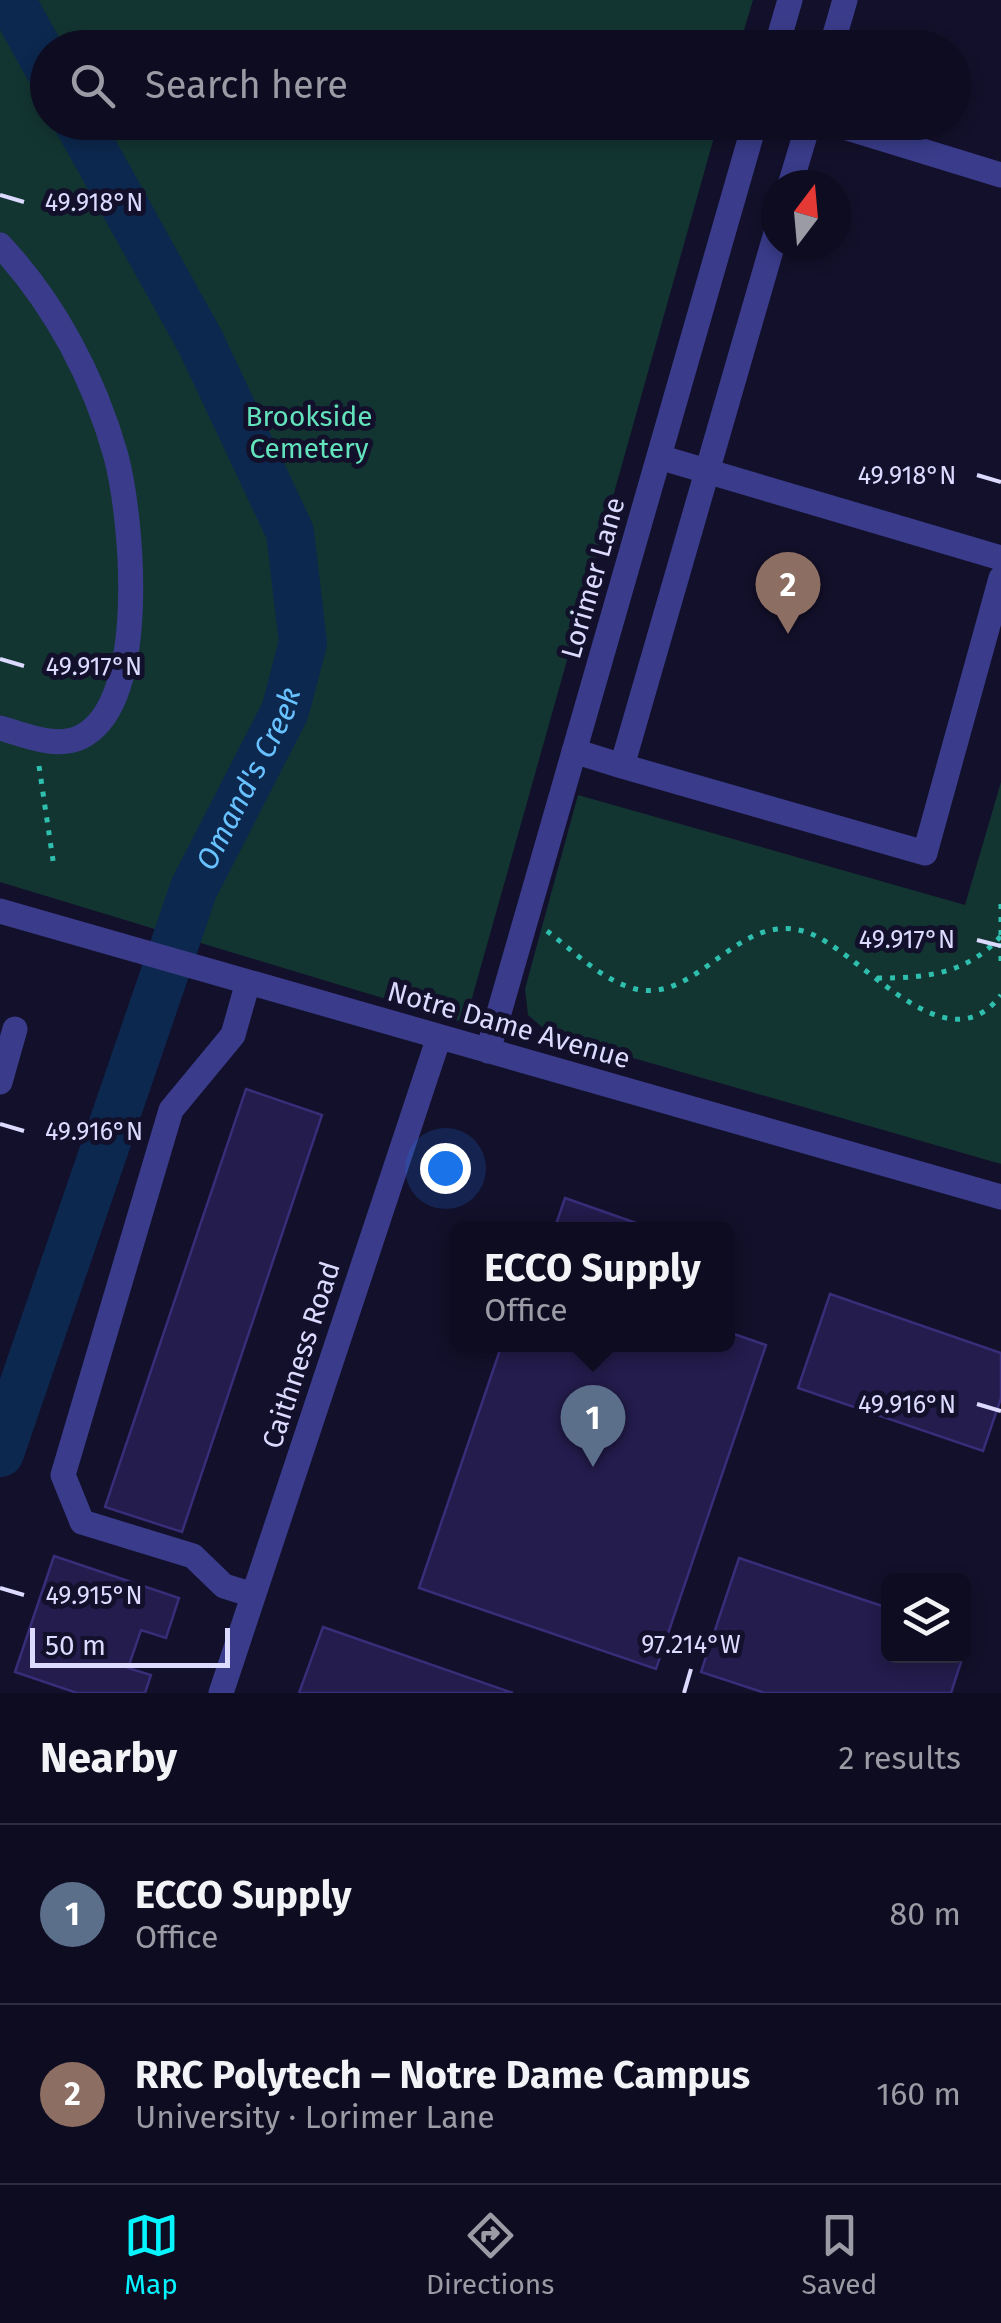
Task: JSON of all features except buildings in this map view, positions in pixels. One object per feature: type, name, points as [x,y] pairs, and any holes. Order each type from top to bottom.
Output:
[{"type":"street","points":[[781,30],[790,0]]},
{"type":"street","points":[[836,30],[844,0]]},
{"type":"street","name":"Lorimer Lane","points":[[488,1050],[749,140]]},
{"type":"street","points":[[795,170],[804,140]]},
{"type":"street","points":[[886,140],[1001,176]]},
{"type":"street","points":[[0,245],[34,281],[70,342],[98,404],[116,457],[132,580],[129,638],[104,714],[78,739],[35,738],[0,728]]},
{"type":"street","points":[[622,766],[768,260]]},
{"type":"street","points":[[659,457],[1001,558]]},
{"type":"street","points":[[574,751],[924,852],[1001,578]]},
{"type":"street","name":"Notre Dame Avenue","points":[[0,910],[1001,1197]]},
{"type":"street","points":[[248,982],[233,1036],[171,1110],[63,1475],[82,1522],[193,1556],[224,1586],[253,1596]]},
{"type":"street","points":[[0,1082],[15,1029]]},
{"type":"street","name":"Caithness Road","points":[[221,1693],[439,1036]]},
{"type":"path","points":[[35,738],[54,867]]},
{"type":"path","points":[[1001,904],[1001,965]]},
{"type":"path","points":[[526,919],[631,988],[648,991],[677,984],[746,936],[773,928],[816,935],[918,1009],[950,1017],[980,1012],[1001,995]]},
{"type":"path","points":[[875,978],[954,971],[976,962],[1000,937]]},
{"type":"green space","name":"Brookside Cemetery","points":[[0,0],[753,0],[744,30],[30,30],[30,140],[713,140],[465,1023],[0,882]]},
{"type":"green space","points":[[1001,782],[1001,1164],[550,1034],[528,1015],[525,989],[578,795],[965,905]]},
{"type":"waterway","name":"Omand's Creek","points":[[11,0],[30,34]]},
{"type":"waterway","name":"Omand's Creek","points":[[0,1453],[194,888],[285,711],[303,643],[290,532],[200,341],[88,140]]},
{"type":"place","name":"RRC Polytech – Notre Dame Campus","points":[[788,634]]},
{"type":"place","name":"ECCO Supply","points":[[593,1467]]}]
